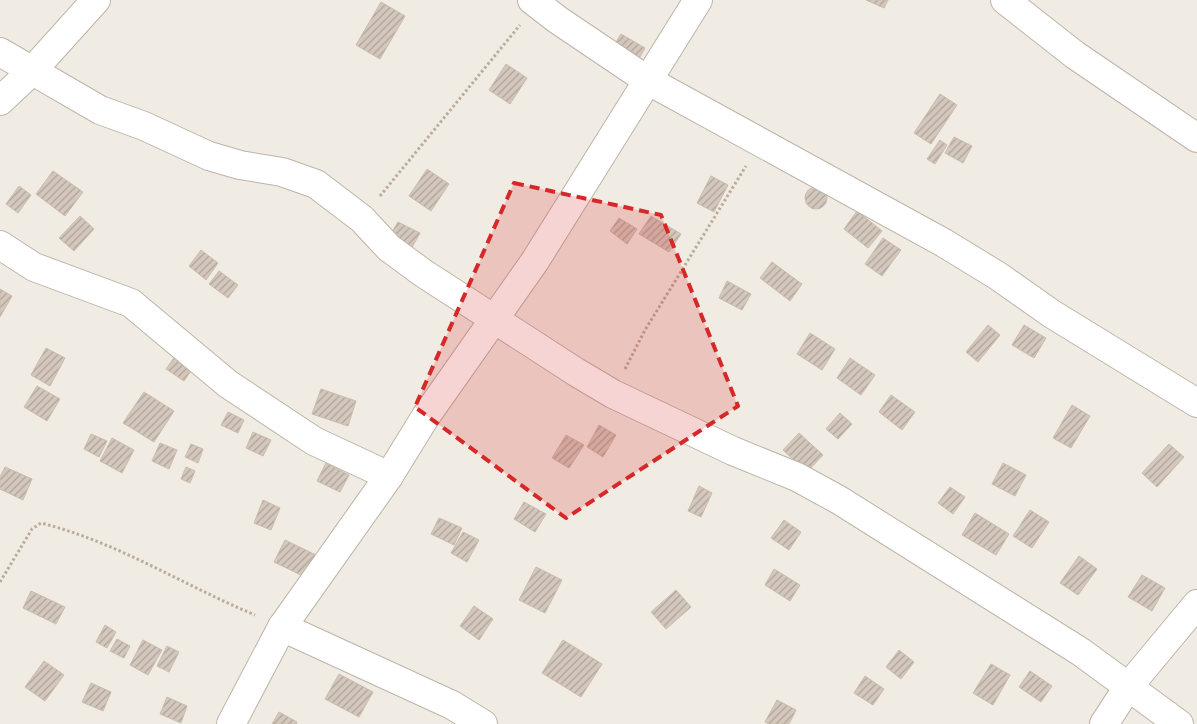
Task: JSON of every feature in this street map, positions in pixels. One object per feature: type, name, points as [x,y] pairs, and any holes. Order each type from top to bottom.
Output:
[{"type":"street","points":[[0,101],[32,70],[96,0]]},
{"type":"street","points":[[231,724],[282,627],[389,476],[426,416],[535,260],[698,0]]},
{"type":"street","points":[[1005,0],[1075,55],[1197,138]]},
{"type":"street","points":[[534,2],[648,80],[944,243],[998,276],[1052,314],[1197,403]]},
{"type":"street","points":[[0,52],[100,110],[144,126],[210,156],[240,165],[282,172],[316,184],[362,219],[389,248],[493,319],[613,394],[732,452],[797,477],[839,500],[1072,647],[1179,724]]},
{"type":"street","points":[[0,245],[34,267],[131,303],[228,384],[306,436],[389,476]]},
{"type":"street","points":[[1104,724],[1128,686],[1197,604]]},
{"type":"street","points":[[282,627],[452,705],[483,724]]},
{"type":"path","points":[[362,219],[534,2]]},
{"type":"path","points":[[613,394],[645,330],[761,142]]},
{"type":"path","points":[[0,582],[32,529],[41,523],[109,545],[215,599],[282,627]]},
{"type":"highlighted area","points":[[514,183],[661,215],[738,406],[566,518],[415,407]]},
{"type":"building","points":[[866,0],[888,0],[884,8]]},
{"type":"building","points":[[381,2],[405,16],[380,59],[356,45]]},
{"type":"building","points":[[621,34],[645,48],[636,64],[612,49]]},
{"type":"building","points":[[506,64],[527,78],[510,104],[489,90]]},
{"type":"building","points":[[940,94],[957,105],[931,144],[914,133]]},
{"type":"building","points":[[954,137],[972,146],[963,163],[945,153]]},
{"type":"building","points":[[940,140],[947,145],[935,164],[927,159]]},
{"type":"building","points":[[427,169],[449,184],[431,211],[409,196]]},
{"type":"building","points":[[53,171],[83,192],[65,216],[36,194]]},
{"type":"building","points":[[711,176],[728,185],[714,212],[697,203]]},
{"type":"building","points":[[19,186],[31,195],[18,213],[6,204]]},
{"type":"building","points":[[816,187],[824,190],[827,198],[824,206],[816,209],[808,206],[805,198],[808,190]]},
{"type":"building","points":[[857,211],[882,231],[868,248],[844,229]]},
{"type":"building","points":[[80,216],[94,229],[74,251],[59,238]]},
{"type":"building","points":[[651,216],[681,234],[669,252],[639,234]]},
{"type":"building","points":[[619,218],[637,229],[627,244],[610,231]]},
{"type":"building","points":[[398,222],[420,233],[411,249],[389,237]]},
{"type":"building","points":[[883,238],[901,250],[882,276],[865,264]]},
{"type":"building","points":[[201,250],[218,263],[206,280],[189,266]]},
{"type":"building","points":[[772,262],[802,284],[790,301],[760,278]]},
{"type":"building","points":[[219,271],[238,285],[228,298],[209,284]]},
{"type":"building","points":[[727,281],[751,294],[742,310],[719,298]]},
{"type":"building","points":[[0,289],[12,296],[0,317]]},
{"type":"building","points":[[988,325],[1000,335],[978,362],[966,352]]},
{"type":"building","points":[[1024,325],[1046,338],[1034,358],[1012,345]]},
{"type":"building","points":[[810,333],[835,349],[822,370],[797,354]]},
{"type":"building","points":[[46,348],[65,358],[50,386],[31,375]]},
{"type":"building","points":[[176,355],[193,368],[184,381],[166,369]]},
{"type":"building","points":[[850,358],[875,375],[861,395],[837,378]]},
{"type":"building","points":[[37,386],[60,399],[47,421],[24,407]]},
{"type":"building","points":[[321,389],[356,401],[348,426],[312,414]]},
{"type":"building","points":[[144,392],[174,411],[154,442],[123,423]]},
{"type":"building","points":[[891,395],[915,412],[902,430],[879,412]]},
{"type":"building","points":[[1072,405],[1090,416],[1071,448],[1053,438]]},
{"type":"building","points":[[228,412],[244,420],[238,433],[221,425]]},
{"type":"building","points":[[840,413],[852,424],[838,439],[826,429]]},
{"type":"building","points":[[599,425],[616,435],[603,457],[587,447]]},
{"type":"building","points":[[253,432],[271,440],[263,456],[246,448]]},
{"type":"building","points":[[799,433],[823,455],[807,472],[783,450]]},
{"type":"building","points":[[91,434],[107,441],[99,457],[84,449]]},
{"type":"building","points":[[566,435],[584,445],[569,468],[552,458]]},
{"type":"building","points":[[112,438],[134,450],[122,473],[100,461]]},
{"type":"building","points":[[160,443],[177,450],[169,469],[152,461]]},
{"type":"building","points":[[191,444],[203,449],[198,463],[185,457]]},
{"type":"building","points":[[1169,444],[1184,457],[1157,487],[1142,473]]},
{"type":"building","points":[[326,463],[349,475],[340,492],[317,481]]},
{"type":"building","points":[[1003,463],[1026,475],[1015,496],[992,484]]},
{"type":"building","points":[[5,467],[32,479],[23,500],[0,489],[0,477]]},
{"type":"building","points":[[186,467],[195,471],[190,483],[181,479]]},
{"type":"building","points":[[699,486],[712,493],[701,517],[688,511]]},
{"type":"building","points":[[950,487],[965,497],[953,514],[938,503]]},
{"type":"building","points":[[263,500],[280,508],[271,530],[254,523]]},
{"type":"building","points":[[524,502],[546,514],[535,532],[514,519]]},
{"type":"building","points":[[1030,510],[1049,522],[1032,548],[1013,536]]},
{"type":"building","points":[[975,513],[1009,534],[996,555],[962,535]]},
{"type":"building","points":[[439,518],[462,528],[454,545],[431,534]]},
{"type":"building","points":[[784,520],[801,532],[789,550],[771,538]]},
{"type":"building","points":[[463,532],[479,540],[467,562],[451,553]]},
{"type":"building","points":[[285,540],[316,555],[305,577],[274,562]]},
{"type":"building","points":[[1079,556],[1097,569],[1078,595],[1060,583]]},
{"type":"building","points":[[536,567],[562,580],[545,613],[519,600]]},
{"type":"building","points":[[774,569],[800,585],[790,601],[765,585]]},
{"type":"building","points":[[1142,575],[1165,588],[1152,611],[1128,597]]},
{"type":"building","points":[[676,590],[691,607],[666,629],[651,612]]},
{"type":"building","points":[[31,591],[65,607],[56,624],[23,608]]},
{"type":"building","points":[[474,606],[493,619],[479,640],[460,626]]},
{"type":"building","points":[[105,625],[116,632],[107,648],[96,642]]},
{"type":"building","points":[[117,639],[130,646],[124,658],[110,651]]},
{"type":"building","points":[[143,640],[162,650],[148,675],[130,665]]},
{"type":"building","points":[[563,640],[602,664],[581,697],[542,673]]},
{"type":"building","points":[[167,646],[179,652],[169,672],[157,666]]},
{"type":"building","points":[[899,650],[914,662],[901,679],[886,667]]},
{"type":"building","points":[[44,661],[64,675],[45,701],[25,687]]},
{"type":"building","points":[[991,664],[1010,675],[993,705],[973,693]]},
{"type":"building","points":[[1030,671],[1052,686],[1041,702],[1019,687]]},
{"type":"building","points":[[339,674],[373,692],[359,717],[325,699]]},
{"type":"building","points":[[865,676],[884,689],[873,705],[854,693]]},
{"type":"building","points":[[91,683],[111,692],[103,711],[82,702]]},
{"type":"building","points":[[167,697],[187,706],[181,723],[160,714]]},
{"type":"building","points":[[777,700],[796,710],[789,724],[769,724],[765,722]]},
{"type":"building","points":[[279,712],[297,722],[296,724],[272,724]]}]
